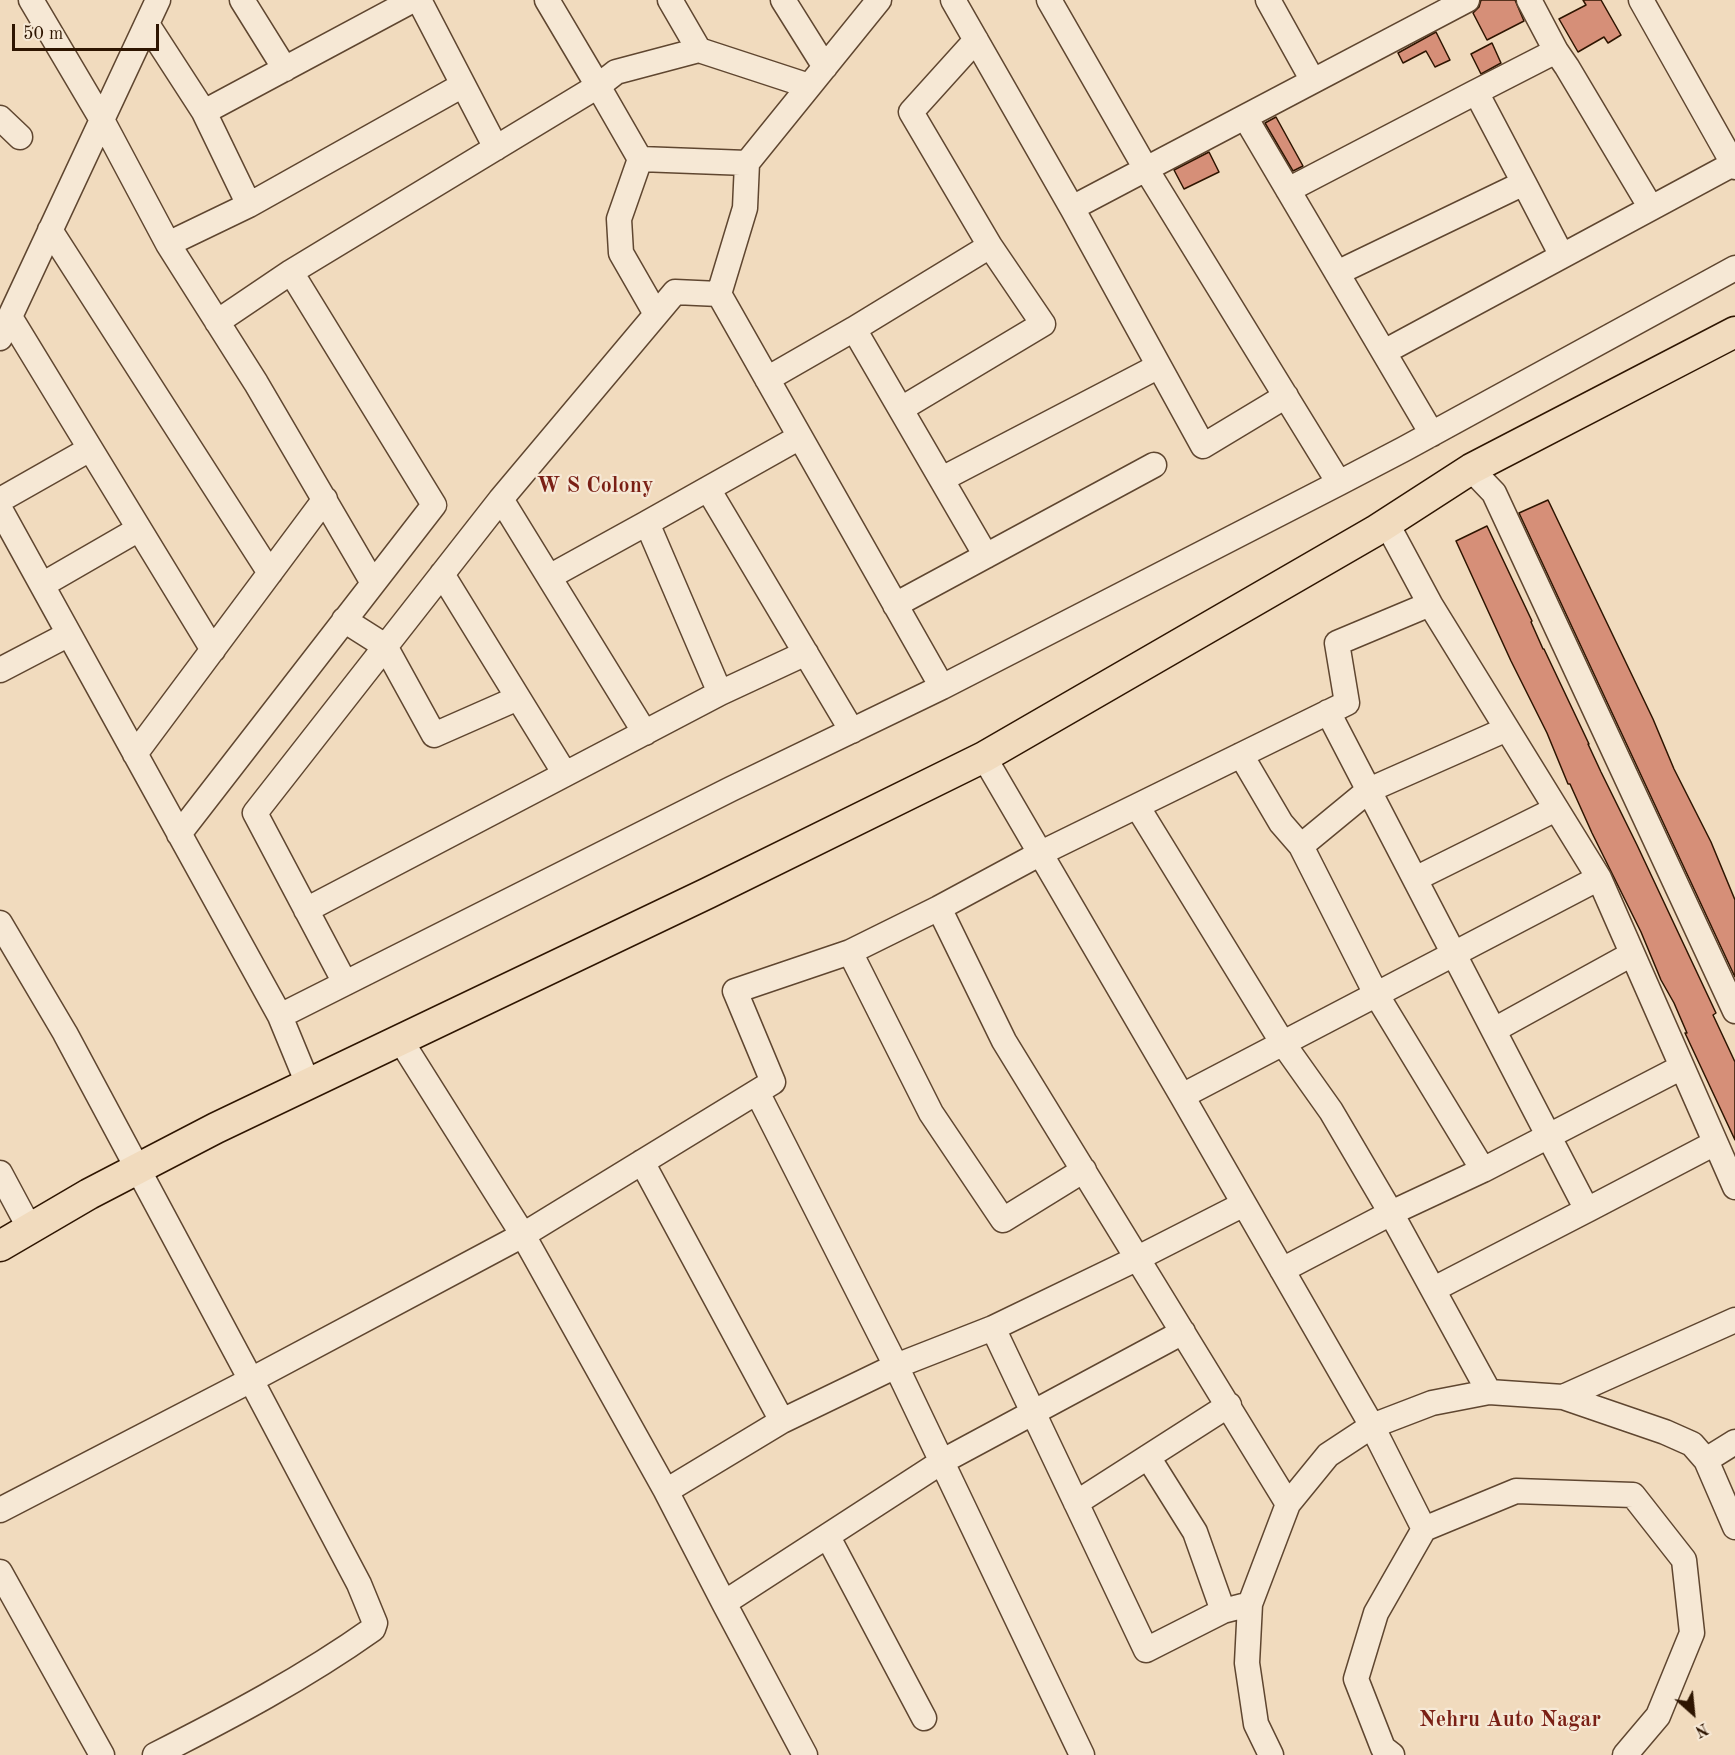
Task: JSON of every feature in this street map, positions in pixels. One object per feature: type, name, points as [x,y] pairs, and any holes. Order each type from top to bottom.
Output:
[{"type":"main road","points":[[0,1246],[89,1194],[216,1128],[708,893],[984,757],[1387,524],[1471,469],[1735,332]]},
{"type":"street","points":[[31,0],[102,120],[168,244],[256,383],[374,583]]},
{"type":"street","points":[[158,0],[5,327],[90,449],[213,650]]},
{"type":"street","points":[[242,0],[285,69]]},
{"type":"street","points":[[204,112],[413,0]]},
{"type":"street","points":[[419,0],[496,148]]},
{"type":"street","points":[[547,0],[640,159],[619,219],[621,253],[656,314]]},
{"type":"street","points":[[670,0],[699,50]]},
{"type":"street","points":[[783,0],[825,68]]},
{"type":"street","points":[[879,0],[747,164],[745,208],[719,294],[942,687]]},
{"type":"street","points":[[953,0],[1072,208],[1203,446],[1286,396]]},
{"type":"street","points":[[1049,0],[1146,169],[1339,483]]},
{"type":"street","points":[[1268,0],[1313,81]]},
{"type":"street","points":[[1072,208],[1467,0]]},
{"type":"street","points":[[1529,0],[1556,51],[1651,208]]},
{"type":"street","points":[[1383,352],[1734,165],[1641,0]]},
{"type":"street","points":[[147,24],[204,112],[249,205]]},
{"type":"street","points":[[901,409],[1043,324],[990,246],[911,112],[975,40]]},
{"type":"street","points":[[218,322],[291,272],[598,86],[616,72],[699,50],[809,86]]},
{"type":"street","points":[[1288,190],[1556,51]]},
{"type":"street","points":[[168,244],[249,205],[463,86]]},
{"type":"street","points":[[1476,92],[1562,256]]},
{"type":"street","points":[[1245,117],[1432,434]]},
{"type":"street","points":[[0,118],[20,138]]},
{"type":"street","points":[[640,159],[747,164]]},
{"type":"street","points":[[1337,273],[1524,183]]},
{"type":"street","points":[[50,230],[270,573]]},
{"type":"street","points":[[767,379],[990,246]]},
{"type":"street","points":[[280,1016],[731,789],[942,687],[1339,483],[1735,268]]},
{"type":"street","points":[[179,834],[434,505],[291,272]]},
{"type":"street","points":[[640,285],[675,292],[719,294]]},
{"type":"street","points":[[345,983],[255,813],[501,499],[675,292]]},
{"type":"street","points":[[854,329],[986,556]]},
{"type":"street","points":[[942,479],[1159,366]]},
{"type":"street","points":[[549,577],[800,437]]},
{"type":"street","points":[[0,500],[90,449]]},
{"type":"street","points":[[895,605],[1154,465]]},
{"type":"street","points":[[1471,469],[1494,493],[1735,1011]]},
{"type":"street","points":[[708,489],[852,730]]},
{"type":"street","points":[[135,754],[325,499]]},
{"type":"street","points":[[501,499],[645,733]]},
{"type":"street","points":[[0,509],[280,1016],[308,1084]]},
{"type":"street","points":[[647,523],[720,693]]},
{"type":"street","points":[[1387,524],[1430,604],[1599,878],[1735,1187]]},
{"type":"street","points":[[42,585],[139,529]]},
{"type":"street","points":[[442,574],[565,774]]},
{"type":"street","points":[[0,1510],[523,1235],[773,1082],[735,991],[850,952],[939,908],[1041,853],[1347,703],[1337,643],[1430,604]]},
{"type":"street","points":[[344,620],[385,646],[434,735],[518,698]]},
{"type":"street","points":[[0,670],[69,634]]},
{"type":"street","points":[[306,910],[720,693],[806,653]]},
{"type":"street","points":[[1328,712],[1587,1210]]},
{"type":"street","points":[[1301,846],[1369,790],[1507,729]]},
{"type":"street","points":[[1241,755],[1281,823],[1301,846],[1376,994],[1483,1170]]},
{"type":"street","points":[[984,757],[1372,1426],[1424,1529]]},
{"type":"street","points":[[1137,806],[1282,1042],[1331,1111],[1434,1289],[1489,1392]]},
{"type":"street","points":[[1415,879],[1556,809]]},
{"type":"street","points":[[1182,1096],[1599,878]]},
{"type":"street","points":[[939,908],[1004,1041],[1288,1504]]},
{"type":"street","points":[[0,923],[65,1033],[138,1168],[359,1584],[375,1623],[373,1629],[334,1657],[220,1722],[155,1755]]},
{"type":"street","points":[[850,952],[930,1113],[1003,1220],[1084,1170]]},
{"type":"street","points":[[1494,1030],[1632,954]]},
{"type":"street","points":[[401,1041],[523,1235],[666,1491],[723,1604],[805,1755]]},
{"type":"street","points":[[1282,1270],[1682,1067]]},
{"type":"street","points":[[757,1092],[943,1461],[1082,1755]]},
{"type":"street","points":[[1434,1289],[1715,1143]]},
{"type":"street","points":[[642,1162],[782,1421]]},
{"type":"street","points":[[0,1173],[30,1228]]},
{"type":"street","points":[[666,1491],[782,1421],[896,1366],[993,1328],[1244,1204]]},
{"type":"street","points":[[1563,1397],[1735,1320]]},
{"type":"street","points":[[993,1328],[1146,1650],[1223,1611],[1250,1604]]},
{"type":"street","points":[[723,1604],[943,1461],[1183,1332]]},
{"type":"street","points":[[1271,1755],[1256,1724],[1246,1663],[1250,1604],[1288,1504],[1328,1455],[1372,1426],[1432,1403],[1489,1392],[1563,1397],[1665,1432],[1692,1444],[1706,1460],[1735,1524]]},
{"type":"street","points":[[1076,1503],[1229,1405]]},
{"type":"street","points":[[1706,1460],[1735,1442]]},
{"type":"street","points":[[1149,1457],[1195,1532],[1223,1611]]},
{"type":"street","points":[[1392,1755],[1383,1748],[1356,1679],[1376,1613],[1424,1529],[1515,1491],[1633,1495],[1684,1560],[1692,1633],[1658,1716],[1625,1755]]},
{"type":"street","points":[[828,1537],[924,1718]]},
{"type":"street","points":[[0,1572],[102,1755]]},
{"type":"building","points":[[1481,0],[1515,0],[1524,21],[1487,40],[1473,13],[1479,7]]},
{"type":"building","points":[[1583,0],[1601,0],[1621,35],[1608,43],[1604,37],[1578,52],[1559,19],[1586,5]]},
{"type":"building","points":[[1436,32],[1450,60],[1435,67],[1426,51],[1403,63],[1398,53]]},
{"type":"building","points":[[1492,43],[1501,63],[1481,74],[1471,54]]},
{"type":"building","points":[[1276,117],[1303,166],[1293,171],[1265,123]]},
{"type":"building","points":[[1209,152],[1219,172],[1184,189],[1174,170]]},
{"type":"building","points":[[1548,500],[1653,719],[1674,769],[1711,842],[1735,900],[1735,977],[1519,513]]},
{"type":"building","points":[[1487,526],[1716,1013],[1713,1015],[1735,1062],[1735,1140],[1641,932],[1568,784],[1547,733],[1456,541]]},
{"type":"district","name":"W S Colony","points":[[595,486]]},
{"type":"district","name":"Nehru Auto Nagar","points":[[1510,1720]]}]
